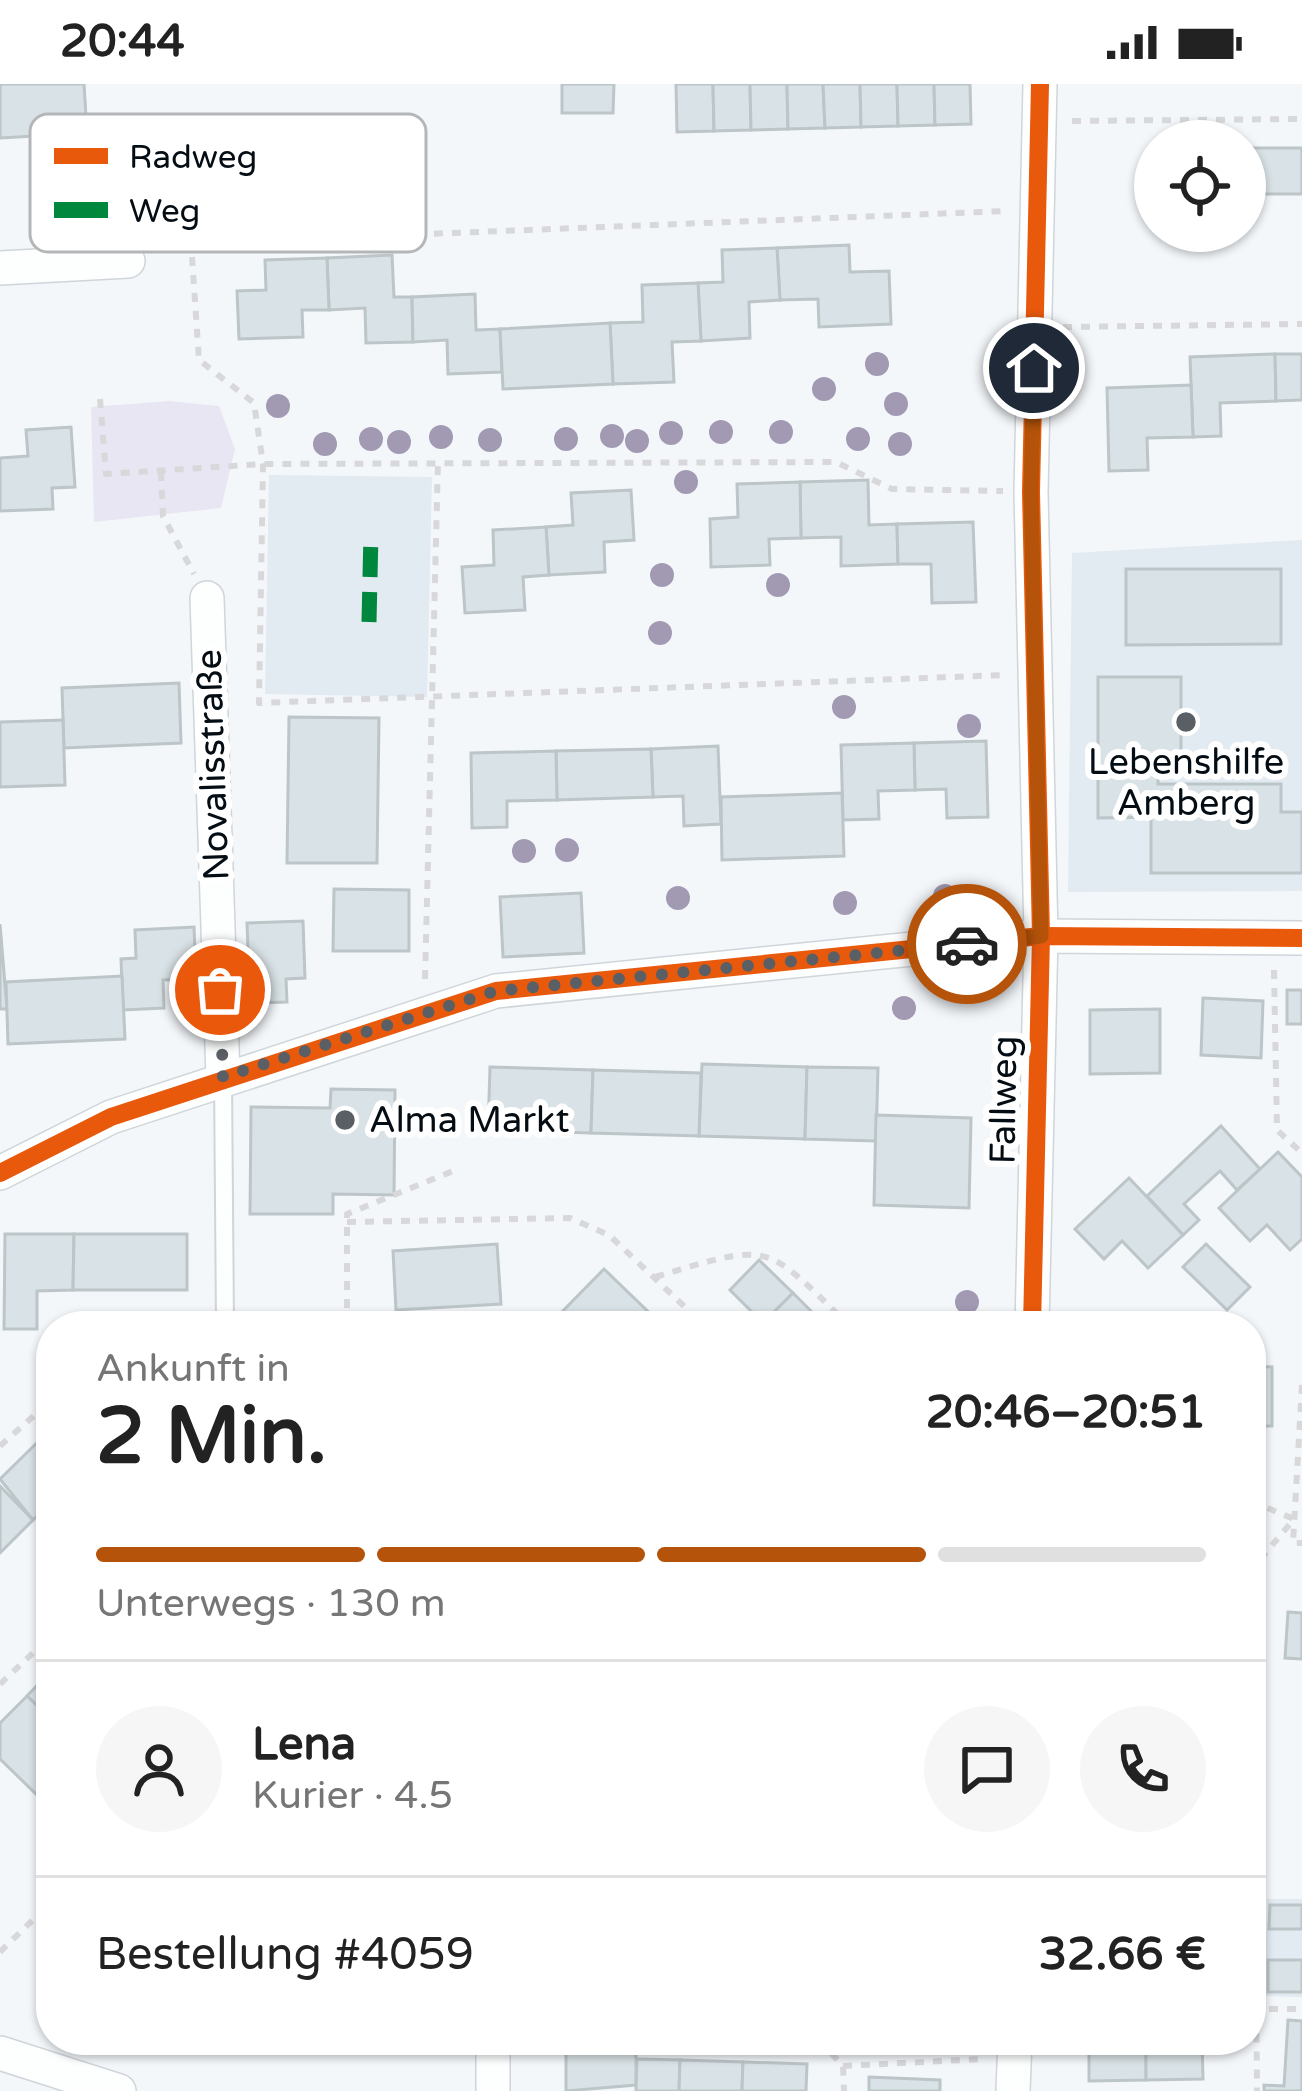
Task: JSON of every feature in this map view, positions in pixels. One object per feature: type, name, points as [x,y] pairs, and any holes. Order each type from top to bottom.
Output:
[{"type":"street","name":"Fallweg","points":[[1032,1311],[1041,936],[1031,492],[1040,84]]},
{"type":"street","points":[[0,268],[128,261]]},
{"type":"street","name":"Novalisstraße","points":[[207,598],[223,1077]]},
{"type":"street","points":[[0,1173],[111,1117],[496,991],[1041,936],[1288,938]]},
{"type":"street","points":[[0,2053],[119,2091]]},
{"type":"street","points":[[493,2055],[493,2091]]},
{"type":"lane","points":[[223,1077],[225,1311]]},
{"type":"path","points":[[1039,121],[1302,119]]},
{"type":"path","points":[[426,234],[1037,210]]},
{"type":"path","points":[[192,257],[199,360],[254,403],[263,464],[259,703],[432,701],[1035,674]]},
{"type":"path","points":[[1035,327],[1302,324]]},
{"type":"path","points":[[100,399],[106,474],[263,464],[438,461],[836,462],[892,489],[1031,492]]},
{"type":"path","points":[[424,1012],[438,461]]},
{"type":"path","points":[[161,472],[163,516],[207,598]]},
{"type":"path","points":[[1288,938],[1277,1130],[1302,1154]]},
{"type":"path","points":[[347,1311],[347,1214],[453,1171]]},
{"type":"path","points":[[347,1222],[570,1218],[609,1235],[690,1311]]},
{"type":"path","points":[[655,1277],[744,1251],[782,1260],[835,1311]]},
{"type":"path","points":[[1302,1385],[1293,1543],[1302,1543]]},
{"type":"path","points":[[0,1446],[36,1414]]},
{"type":"path","points":[[1266,1507],[1294,1519]]},
{"type":"path","points":[[1266,1552],[1294,1519]]},
{"type":"path","points":[[0,1684],[36,1650]]},
{"type":"path","points":[[0,1952],[36,1917]]},
{"type":"path","points":[[1266,2010],[1302,2009]]},
{"type":"path","points":[[833,2055],[843,2066],[844,2091]]},
{"type":"path","points":[[1256,2055],[1256,2091]]},
{"type":"path","points":[[843,2066],[1014,2063]]},
{"type":"shaded area","points":[[169,401],[219,406],[235,449],[221,508],[94,522],[91,407]]},
{"type":"shaded area","points":[[269,475],[432,477],[427,697],[265,694]]},
{"type":"shaded area","name":"Lebenshilfe Amberg","points":[[1302,540],[1302,891],[1068,892],[1072,553]]},
{"type":"shaded area","points":[[1267,1899],[1302,1899],[1302,1997],[1266,1996]]},
{"type":"building","points":[[0,84],[84,84],[86,114],[30,114],[30,136],[0,138]]},
{"type":"building","points":[[562,84],[614,84],[613,113],[562,113]]},
{"type":"building","points":[[676,84],[713,84],[714,131],[677,132]]},
{"type":"building","points":[[713,84],[750,84],[751,130],[714,131]]},
{"type":"building","points":[[750,84],[787,84],[788,129],[751,130]]},
{"type":"building","points":[[787,84],[823,84],[825,128],[788,129]]},
{"type":"building","points":[[823,84],[860,84],[861,127],[825,128]]},
{"type":"building","points":[[860,84],[897,84],[898,126],[861,127]]},
{"type":"building","points":[[897,84],[934,84],[935,125],[898,126]]},
{"type":"building","points":[[934,84],[970,84],[971,124],[935,125]]},
{"type":"building","points":[[1266,148],[1302,148],[1302,194],[1266,194]]},
{"type":"building","points":[[849,245],[850,272],[889,271],[891,324],[819,327],[818,299],[780,300],[777,248]]},
{"type":"building","points":[[777,248],[780,300],[749,302],[750,338],[701,341],[698,283],[723,282],[722,250]]},
{"type":"building","points":[[392,255],[394,297],[412,297],[413,342],[366,343],[365,308],[329,310],[327,258]]},
{"type":"building","points":[[327,258],[329,310],[302,310],[303,337],[239,339],[237,291],[266,290],[265,260]]},
{"type":"building","points":[[698,283],[701,341],[672,342],[674,382],[613,384],[610,323],[643,322],[642,285]]},
{"type":"building","points":[[475,294],[476,330],[500,329],[502,372],[448,374],[447,340],[413,342],[412,297]]},
{"type":"building","points":[[610,323],[613,384],[503,389],[500,329]]},
{"type":"building","points":[[1275,354],[1276,401],[1220,403],[1221,436],[1193,437],[1190,357]]},
{"type":"building","points":[[1275,354],[1302,354],[1302,400],[1276,401]]},
{"type":"building","points":[[1191,385],[1193,437],[1147,438],[1148,470],[1109,471],[1107,388]]},
{"type":"building","points":[[71,427],[75,487],[52,488],[53,509],[0,511],[0,458],[28,456],[26,430]]},
{"type":"building","points":[[868,480],[869,525],[897,524],[898,564],[841,566],[841,537],[801,538],[800,482]]},
{"type":"building","points":[[800,482],[801,538],[769,539],[770,565],[711,567],[710,519],[738,517],[737,484]]},
{"type":"building","points":[[631,490],[634,540],[604,542],[605,572],[549,575],[546,527],[573,525],[571,493]]},
{"type":"building","points":[[973,522],[976,602],[932,603],[931,564],[898,564],[897,524]]},
{"type":"building","points":[[546,527],[549,575],[523,577],[525,610],[465,613],[462,567],[494,565],[493,530]]},
{"type":"building","points":[[1126,569],[1281,569],[1281,644],[1126,645]]},
{"type":"building","points":[[1098,677],[1181,677],[1181,760],[1158,760],[1158,784],[1281,784],[1281,812],[1302,812],[1302,873],[1151,873],[1151,817],[1098,818]]},
{"type":"building","points":[[179,683],[181,743],[64,748],[62,688]]},
{"type":"building","points":[[289,717],[379,718],[377,863],[287,863]]},
{"type":"building","points":[[63,720],[65,785],[0,787],[0,722]]},
{"type":"building","points":[[986,741],[988,817],[947,818],[946,789],[915,790],[914,743]]},
{"type":"building","points":[[914,743],[915,790],[878,791],[879,819],[843,820],[841,745]]},
{"type":"building","points":[[718,746],[721,824],[684,826],[683,796],[653,797],[651,749]]},
{"type":"building","points":[[651,749],[653,797],[557,800],[556,751]]},
{"type":"building","points":[[556,751],[557,800],[507,801],[507,827],[472,828],[471,753]]},
{"type":"building","points":[[842,793],[844,856],[722,860],[721,797]]},
{"type":"building","points":[[334,889],[409,890],[409,951],[333,951]]},
{"type":"building","points":[[581,893],[584,953],[503,957],[500,897]]},
{"type":"building","points":[[303,921],[305,978],[286,979],[287,1002],[250,1003],[247,923]]},
{"type":"building","points":[[0,924],[7,1009],[0,1009]]},
{"type":"building","points":[[194,927],[196,979],[163,980],[164,1008],[123,1010],[121,959],[136,958],[135,930]]},
{"type":"building","points":[[122,976],[125,1039],[8,1044],[6,982]]},
{"type":"building","points":[[1287,990],[1302,990],[1302,1024],[1287,1024]]},
{"type":"building","points":[[1203,998],[1263,1001],[1261,1058],[1201,1055]]},
{"type":"building","points":[[1160,1009],[1160,1073],[1090,1074],[1090,1010]]},
{"type":"building","points":[[702,1064],[807,1067],[805,1139],[699,1136]]},
{"type":"building","points":[[490,1067],[593,1070],[591,1133],[488,1130]]},
{"type":"building","points":[[807,1067],[878,1068],[876,1141],[805,1139]]},
{"type":"building","points":[[593,1070],[701,1073],[699,1136],[591,1133]]},
{"type":"building","points":[[331,1089],[395,1090],[394,1195],[333,1194],[333,1214],[250,1214],[251,1107],[330,1108]]},
{"type":"building","points":[[876,1115],[971,1118],[969,1208],[874,1205]]},
{"type":"building","points":[[1221,1126],[1260,1169],[1237,1190],[1220,1171],[1184,1204],[1199,1220],[1183,1235],[1147,1196]]},
{"type":"building","points":[[1278,1152],[1302,1177],[1302,1239],[1290,1250],[1267,1225],[1250,1241],[1219,1208]]},
{"type":"building","points":[[1129,1178],[1183,1235],[1148,1268],[1122,1241],[1104,1259],[1075,1229]]},
{"type":"building","points":[[5,1234],[74,1234],[73,1290],[37,1291],[36,1329],[4,1329]]},
{"type":"building","points":[[74,1234],[187,1234],[187,1290],[73,1290]]},
{"type":"building","points":[[497,1244],[501,1304],[396,1310],[393,1251]]},
{"type":"building","points":[[1206,1244],[1250,1287],[1227,1310],[1183,1267]]},
{"type":"building","points":[[759,1260],[793,1293],[775,1311],[751,1311],[730,1290]]},
{"type":"building","points":[[604,1269],[647,1311],[563,1311]]},
{"type":"building","points":[[793,1293],[811,1311],[775,1311]]},
{"type":"building","points":[[1266,1367],[1272,1367],[1272,1426],[1266,1426]]},
{"type":"building","points":[[36,1444],[33,1520],[0,1479]]},
{"type":"building","points":[[0,1486],[33,1520],[0,1553]]},
{"type":"building","points":[[1288,1612],[1302,1613],[1302,1659],[1285,1658]]},
{"type":"building","points":[[27,1696],[36,1705],[36,1794],[0,1759],[0,1723]]},
{"type":"building","points":[[1270,1905],[1302,1905],[1302,1929],[1269,1929]]},
{"type":"building","points":[[1268,1960],[1302,1960],[1302,1992],[1268,1992]]},
{"type":"building","points":[[1288,2020],[1302,2021],[1302,2091],[1264,2091],[1264,2085],[1284,2086]]},
{"type":"building","points":[[566,2055],[636,2055],[636,2085],[566,2091]]},
{"type":"building","points":[[1089,2055],[1146,2055],[1146,2080],[1089,2081]]},
{"type":"building","points":[[1146,2055],[1202,2055],[1203,2079],[1146,2080]]},
{"type":"building","points":[[637,2059],[680,2060],[679,2091],[636,2091]]},
{"type":"building","points":[[680,2060],[743,2062],[742,2091],[679,2091]]},
{"type":"building","points":[[743,2062],[807,2064],[806,2091],[742,2091]]},
{"type":"building","points":[[869,2077],[940,2080],[940,2091],[869,2091]]},
{"type":"marked path","points":[[369,622],[371,532]]},
{"type":"cycle path","points":[[1032,1311],[1041,936],[1031,492],[1040,84]]},
{"type":"cycle path","points":[[0,1173],[111,1117],[496,991],[1041,936],[1302,938]]},
{"type":"way so far","points":[[220,990],[223,1077],[496,991],[967,944]]},
{"type":"place","name":"Lebenshilfe Amberg","points":[[1186,722]]},
{"type":"place","name":"Alma Markt","points":[[345,1120]]},
{"type":"route","points":[[967,944],[1041,936],[1031,492],[1034,368]]}]
